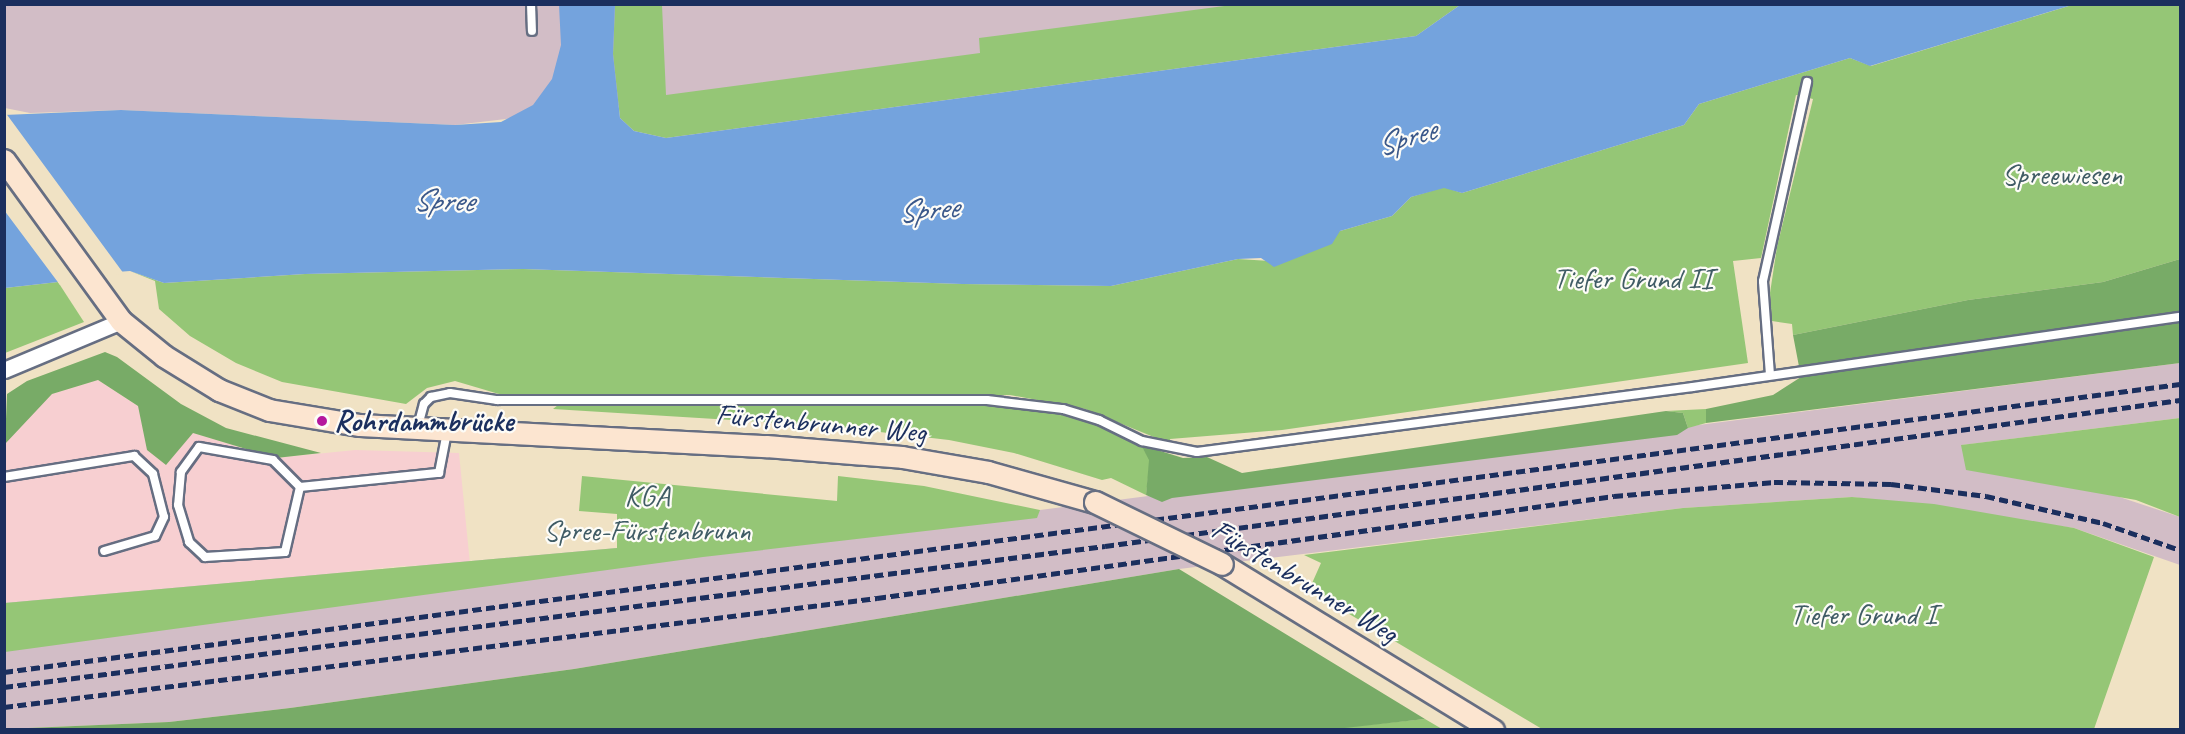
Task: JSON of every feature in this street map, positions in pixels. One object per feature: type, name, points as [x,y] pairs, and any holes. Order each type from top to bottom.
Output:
[{"type":"main road","points":[[4,160],[116,314]]},
{"type":"main road","name":"Fürstenbrunner Weg","points":[[116,314],[164,356],[219,390],[296,417],[417,429],[891,456],[988,472],[1095,502],[1222,564],[1493,729]]},
{"type":"street","points":[[4,370],[116,314]]},
{"type":"lane","points":[[531,4],[532,32]]},
{"type":"lane","points":[[1770,375],[1762,281],[1807,82]]},
{"type":"lane","points":[[417,429],[424,404],[431,397],[450,393],[497,400],[987,400],[1063,409],[1099,420],[1143,441],[1197,452],[2181,317]]},
{"type":"lane","points":[[300,487],[439,473],[447,430]]},
{"type":"lane","points":[[199,447],[273,460],[300,487],[285,552],[205,557],[189,542],[178,505],[181,472],[199,447]]},
{"type":"lane","points":[[4,477],[134,456],[153,474],[164,518],[155,536],[104,551]]},
{"type":"shaded area","points":[[4,5],[1460,5],[455,125],[121,110],[30,113],[5,108]]},
{"type":"shaded area","points":[[2180,363],[2180,418],[1962,445],[2180,517],[2180,565],[2074,528],[1852,497],[1683,508],[1179,569],[574,669],[290,708],[169,722],[5,729],[4,603],[1040,510]]},
{"type":"shaded area","points":[[98,380],[138,406],[193,433],[276,458],[355,450],[459,453],[470,564],[401,566],[187,589],[5,603],[5,418],[52,394]]},
{"type":"green space","points":[[615,5],[662,5],[666,95],[980,53],[979,38],[1232,5],[1460,5],[1416,36],[666,138],[634,131],[620,118],[613,54]]},
{"type":"green space","points":[[2072,5],[2180,5],[2180,259],[2103,282],[1968,300],[1793,335],[1792,324],[1772,321],[1770,293],[1777,247],[1813,99],[1796,95],[1761,258],[1733,261],[1748,363],[1282,430],[1170,439],[1171,444],[1085,409],[1010,395],[499,394],[455,381],[427,388],[406,404],[282,382],[236,363],[190,336],[159,309],[155,281],[130,271],[164,283],[305,274],[523,269],[962,284],[1111,286],[1238,259],[1270,261],[1340,231],[1392,216],[1411,197],[1444,187],[1462,193],[1684,125],[1699,104],[1850,58],[1871,66]]},
{"type":"green space","points":[[2180,259],[2180,363],[1706,423],[1706,409],[1773,395],[1801,377],[1793,335],[1968,300],[2103,282]]},
{"type":"green space","points":[[58,282],[84,322],[5,353],[5,288]]},
{"type":"green space","points":[[105,352],[117,357],[181,404],[226,428],[321,453],[276,458],[193,433],[166,465],[147,450],[138,406],[98,380],[52,394],[5,444],[7,394],[27,381]]},
{"type":"green space","points":[[558,405],[987,406],[1047,411],[1082,419],[1141,445],[1150,460],[1146,495],[1111,478],[1102,480],[1014,453],[949,440],[828,426],[553,409]]},
{"type":"green space","points":[[1706,409],[1706,423],[1688,428],[1683,413],[1666,411]]},
{"type":"green space","points":[[1666,411],[1683,413],[1688,428],[1677,435],[1172,498],[1162,502],[1146,495],[1149,460],[1141,445],[1183,458],[1207,457],[1242,473]]},
{"type":"green space","points":[[2180,418],[2180,517],[2136,500],[1966,470],[1961,445]]},
{"type":"green space","name":"KGA Spree-Fürstenbrunn","points":[[582,476],[837,501],[838,476],[924,486],[1040,510],[1037,518],[703,557],[5,652],[5,603],[617,548],[617,514],[579,511]]},
{"type":"green space","name":"Tiefer Grund I","points":[[1852,497],[1934,504],[2074,528],[2154,557],[2094,729],[1542,729],[1309,590],[1321,563],[1304,555],[1683,508]]},
{"type":"green space","points":[[1179,569],[1425,719],[1327,730],[5,729],[169,722],[290,708],[574,669]]},
{"type":"green space","points":[[1425,719],[1442,729],[1327,729]]},
{"type":"water","name":"Spree","points":[[559,5],[615,5],[613,54],[620,118],[634,131],[666,138],[1416,36],[1460,5],[2072,5],[1870,66],[1850,58],[1699,104],[1684,125],[1462,193],[1444,188],[1411,197],[1392,216],[1340,231],[1332,244],[1274,267],[1261,258],[1238,259],[1111,286],[962,284],[523,269],[305,274],[164,283],[130,271],[64,276],[58,282],[5,288],[4,115],[121,110],[455,125],[501,122],[533,105],[552,79],[561,45]]},
{"type":"pier","points":[[5,112],[124,274],[65,279],[60,285],[4,210]]},
{"type":"railway","points":[[4,672],[2180,384]]},
{"type":"railway","points":[[4,687],[1105,546],[2180,400]]},
{"type":"railway","points":[[4,707],[877,598],[1614,496],[1774,482],[1891,484],[1986,496],[2103,523],[2180,550]]},
{"type":"place","name":"Rohrdammbrücke","points":[[322,421]]},
{"type":"park label","name":"Spreewiesen","points":[[2062,174]]},
{"type":"park label","name":"Tiefer Grund II","points":[[1633,278]]}]
